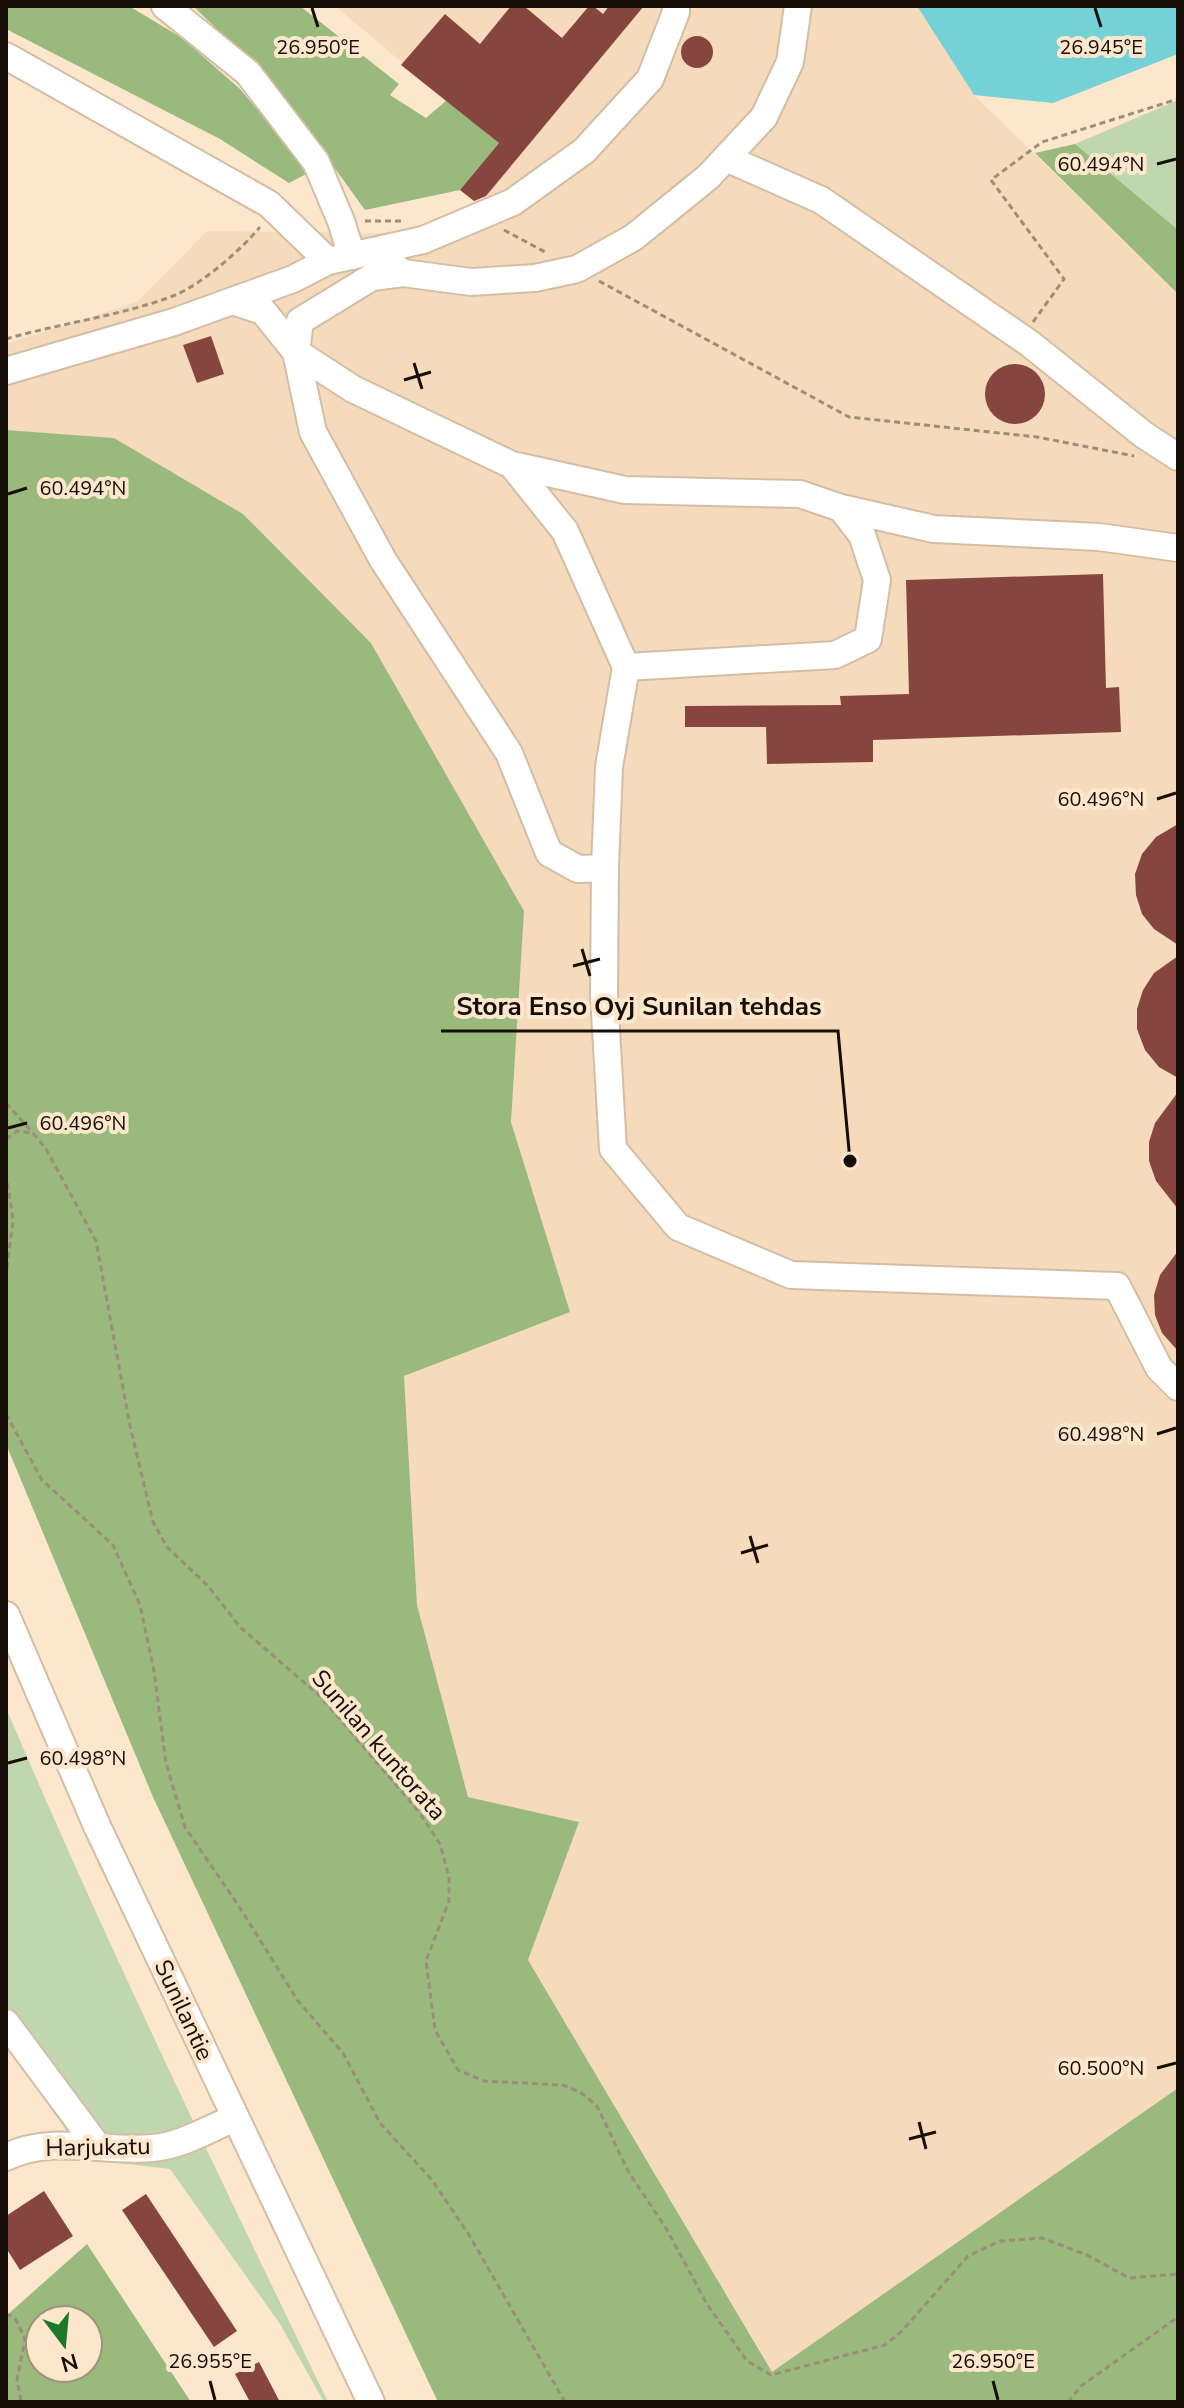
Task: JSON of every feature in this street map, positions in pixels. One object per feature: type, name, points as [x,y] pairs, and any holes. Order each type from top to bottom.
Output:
[{"type":"street","points":[[165,6],[248,73],[316,162],[341,221],[351,256]]},
{"type":"street","points":[[6,371],[174,322],[351,256],[423,240],[513,202],[584,151],[650,79],[676,6]]},
{"type":"street","points":[[6,56],[269,204],[287,222],[351,256],[403,273],[471,282],[535,278],[577,269],[634,237],[708,177],[764,117],[790,62],[799,7]]},
{"type":"street","points":[[726,158],[821,200],[1021,338],[1144,435],[1178,457]]},
{"type":"street","points":[[403,273],[372,277],[300,321],[296,352],[313,432],[383,560],[509,753],[549,853],[578,869],[605,868]]},
{"type":"street","points":[[232,301],[263,311],[296,352],[353,389],[512,465],[625,490],[800,494],[841,508],[934,529],[1099,537],[1178,548]]},
{"type":"street","points":[[512,465],[565,531],[626,667],[609,767],[605,868],[604,995],[613,1149],[678,1227],[791,1275],[1117,1286],[1159,1368],[1178,1387]]},
{"type":"street","points":[[626,667],[835,655],[868,639],[877,580],[862,535],[841,508]]},
{"type":"street","name":"Sunilantie","points":[[6,1615],[97,1826],[371,2402]]},
{"type":"street","points":[[6,2023],[98,2147]]},
{"type":"street","name":"Harjukatu","points":[[6,2157],[20,2150],[52,2144],[155,2148],[194,2136],[235,2118]]},
{"type":"path","points":[[1021,338],[1064,279],[991,180],[1042,142],[1178,99]]},
{"type":"path","points":[[341,221],[409,221]]},
{"type":"path","points":[[6,339],[176,295],[248,242],[265,222],[287,222]]},
{"type":"path","points":[[463,223],[493,225],[849,417],[1037,437],[1147,458]]},
{"type":"path","name":"Sunilan kuntorata","points":[[6,1103],[46,1149],[96,1241],[130,1426],[153,1522],[167,1547],[208,1586],[240,1627],[321,1697],[419,1812],[440,1844],[449,1877],[449,1901],[426,1961],[435,2030],[458,2070],[484,2081],[563,2085],[580,2092],[597,2106],[628,2171],[667,2230],[707,2304],[747,2361],[771,2375],[885,2345],[902,2331],[968,2256],[1000,2241],[1042,2238],[1087,2255],[1129,2278],[1178,2274]]},
{"type":"path","points":[[6,1139],[17,1131],[33,1133]]},
{"type":"path","points":[[6,1173],[13,1220],[6,1276]]},
{"type":"path","points":[[6,1414],[42,1480],[113,1545],[140,1605],[154,1671],[166,1763],[185,1827],[298,2001],[343,2053],[380,2123],[432,2180],[469,2235],[565,2402]]},
{"type":"path","points":[[6,2314],[15,2318],[25,2339],[17,2380],[21,2402]]},
{"type":"path","points":[[1068,2402],[1081,2386],[1178,2317]]},
{"type":"shaded area","points":[[335,6],[917,6],[974,95],[1178,294],[1178,2088],[773,2373],[528,1960],[579,1822],[468,1797],[417,1605],[404,1376],[570,1312],[511,1122],[524,911],[371,643],[243,514],[114,438],[6,430],[6,344],[137,302],[207,231],[386,233],[416,229],[478,204],[460,190],[498,143]]},
{"type":"green space","points":[[6,6],[129,6],[182,38],[240,89],[310,172],[289,183],[220,139],[6,29]]},
{"type":"green space","points":[[193,6],[300,6],[399,84],[390,95],[426,118],[447,100],[499,143],[460,190],[365,210],[273,83]]},
{"type":"green space","points":[[1178,100],[1178,231],[1075,144]]},
{"type":"green space","points":[[1075,144],[1178,230],[1178,294],[1035,153]]},
{"type":"green space","points":[[6,430],[114,438],[243,514],[371,643],[524,911],[511,1122],[570,1312],[404,1376],[417,1605],[468,1797],[579,1822],[528,1960],[772,2372],[1178,2088],[1178,2402],[438,2402],[153,1797],[6,1444]]},
{"type":"green space","points":[[6,1708],[123,1970],[328,2402],[324,2402],[280,2324],[170,2169],[86,2159],[6,2043]]},
{"type":"green space","points":[[87,2244],[191,2402],[6,2402],[6,2316]]},
{"type":"water","points":[[917,6],[1178,6],[1178,54],[1053,103],[974,95]]},
{"type":"building","points":[[511,6],[524,6],[562,38],[589,6],[603,14],[609,6],[644,6],[486,196],[474,201],[460,190],[499,143],[401,65],[445,14],[480,44]]},
{"type":"building","points":[[697,36],[708,41],[713,52],[708,63],[697,68],[686,63],[681,52],[686,41]]},
{"type":"building","points":[[211,336],[224,374],[197,383],[183,345]]},
{"type":"building","points":[[1015,364],[1026,366],[1036,373],[1043,383],[1043,405],[1036,415],[1026,422],[1015,424],[1004,422],[994,415],[987,405],[985,394],[987,383],[994,373],[1004,366]]},
{"type":"building","points":[[1103,574],[1106,688],[1119,687],[1121,732],[873,740],[873,762],[767,764],[766,727],[685,727],[685,706],[841,705],[840,696],[909,694],[906,580]]},
{"type":"building","points":[[1178,824],[1178,945],[1154,929],[1142,914],[1136,895],[1135,874],[1142,854],[1156,837]]},
{"type":"building","points":[[1178,956],[1178,1078],[1159,1067],[1145,1050],[1137,1029],[1137,1009],[1143,990],[1154,973]]},
{"type":"building","points":[[1178,1092],[1178,1209],[1156,1181],[1149,1161],[1149,1142],[1155,1123]]},
{"type":"building","points":[[1178,1251],[1178,1351],[1162,1333],[1155,1315],[1154,1295],[1160,1275]]},
{"type":"building","points":[[44,2191],[73,2236],[20,2270],[6,2248],[6,2216]]},
{"type":"building","points":[[146,2194],[237,2331],[214,2347],[122,2210]]},
{"type":"building","points":[[259,2362],[280,2402],[250,2402],[235,2374]]},
{"type":"place","name":"Stora Enso Oyj Sunilan tehdas","points":[[850,1161]]}]
